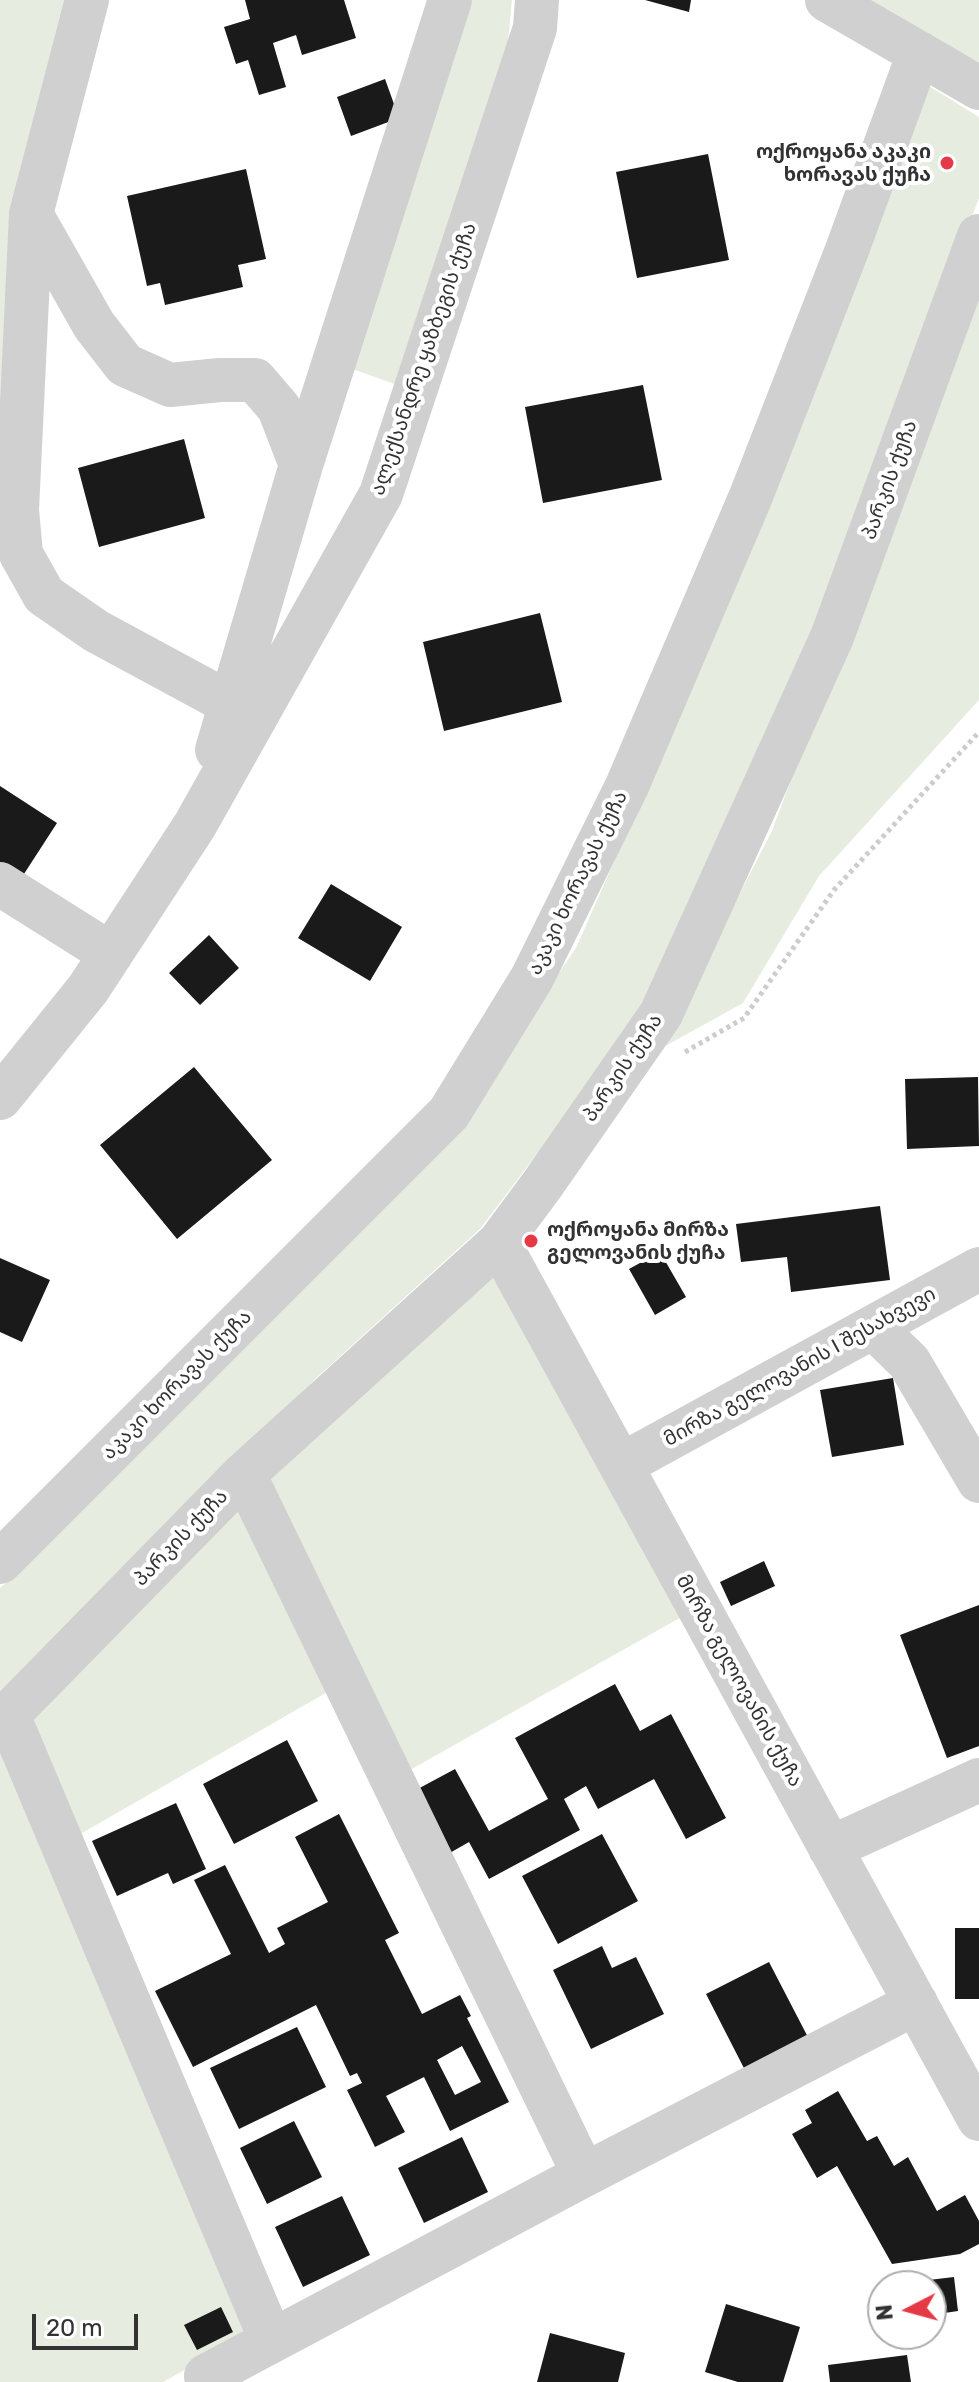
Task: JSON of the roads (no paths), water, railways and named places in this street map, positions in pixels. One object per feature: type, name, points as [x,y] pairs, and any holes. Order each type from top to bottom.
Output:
[{"type":"street","points":[[87,0],[31,214],[17,510],[21,554],[44,595],[96,631],[231,704]]},
{"type":"street","name":"ალექსანდრე ყაზბეგის ქუჩა","points":[[195,825],[301,465],[450,0]]},
{"type":"street","name":"ალექსანდრე ყაზბეგის ქუჩა","points":[[0,1098],[88,989],[195,825],[381,494],[535,28],[537,0]]},
{"type":"street","points":[[827,0],[979,88]]},
{"type":"street","name":"აკაკი ხორავას ქუჩა","points":[[0,1562],[449,1113],[532,978],[627,786],[751,496],[847,250],[919,53]]},
{"type":"street","points":[[31,214],[94,325],[125,365],[170,385],[255,380],[279,408],[301,465]]},
{"type":"street","name":"პარკის ქუჩა","points":[[4,1719],[244,1474],[499,1243],[661,1014],[832,637],[979,236]]},
{"type":"street","points":[[0,884],[111,954]]},
{"type":"street","name":"მირზა გელოვანის ქუჩა","points":[[499,1243],[979,2117]]},
{"type":"street","name":"მირზა გელოვანის I შესახვევი","points":[[621,1465],[979,1269]]},
{"type":"street","points":[[873,1327],[909,1362],[974,1464]]},
{"type":"street","points":[[244,1474],[584,2175]]},
{"type":"street","points":[[4,1719],[271,2340]]},
{"type":"street","points":[[830,1848],[979,1780]]},
{"type":"street","points":[[206,2376],[916,2003]]},
{"type":"place","name":"ოქროყანა აკაკი ხორავას ქუჩა","points":[[947,163]]},
{"type":"place","name":"ოქროყანა მირზა გელოვანის ქუჩა","points":[[531,1241]]}]
